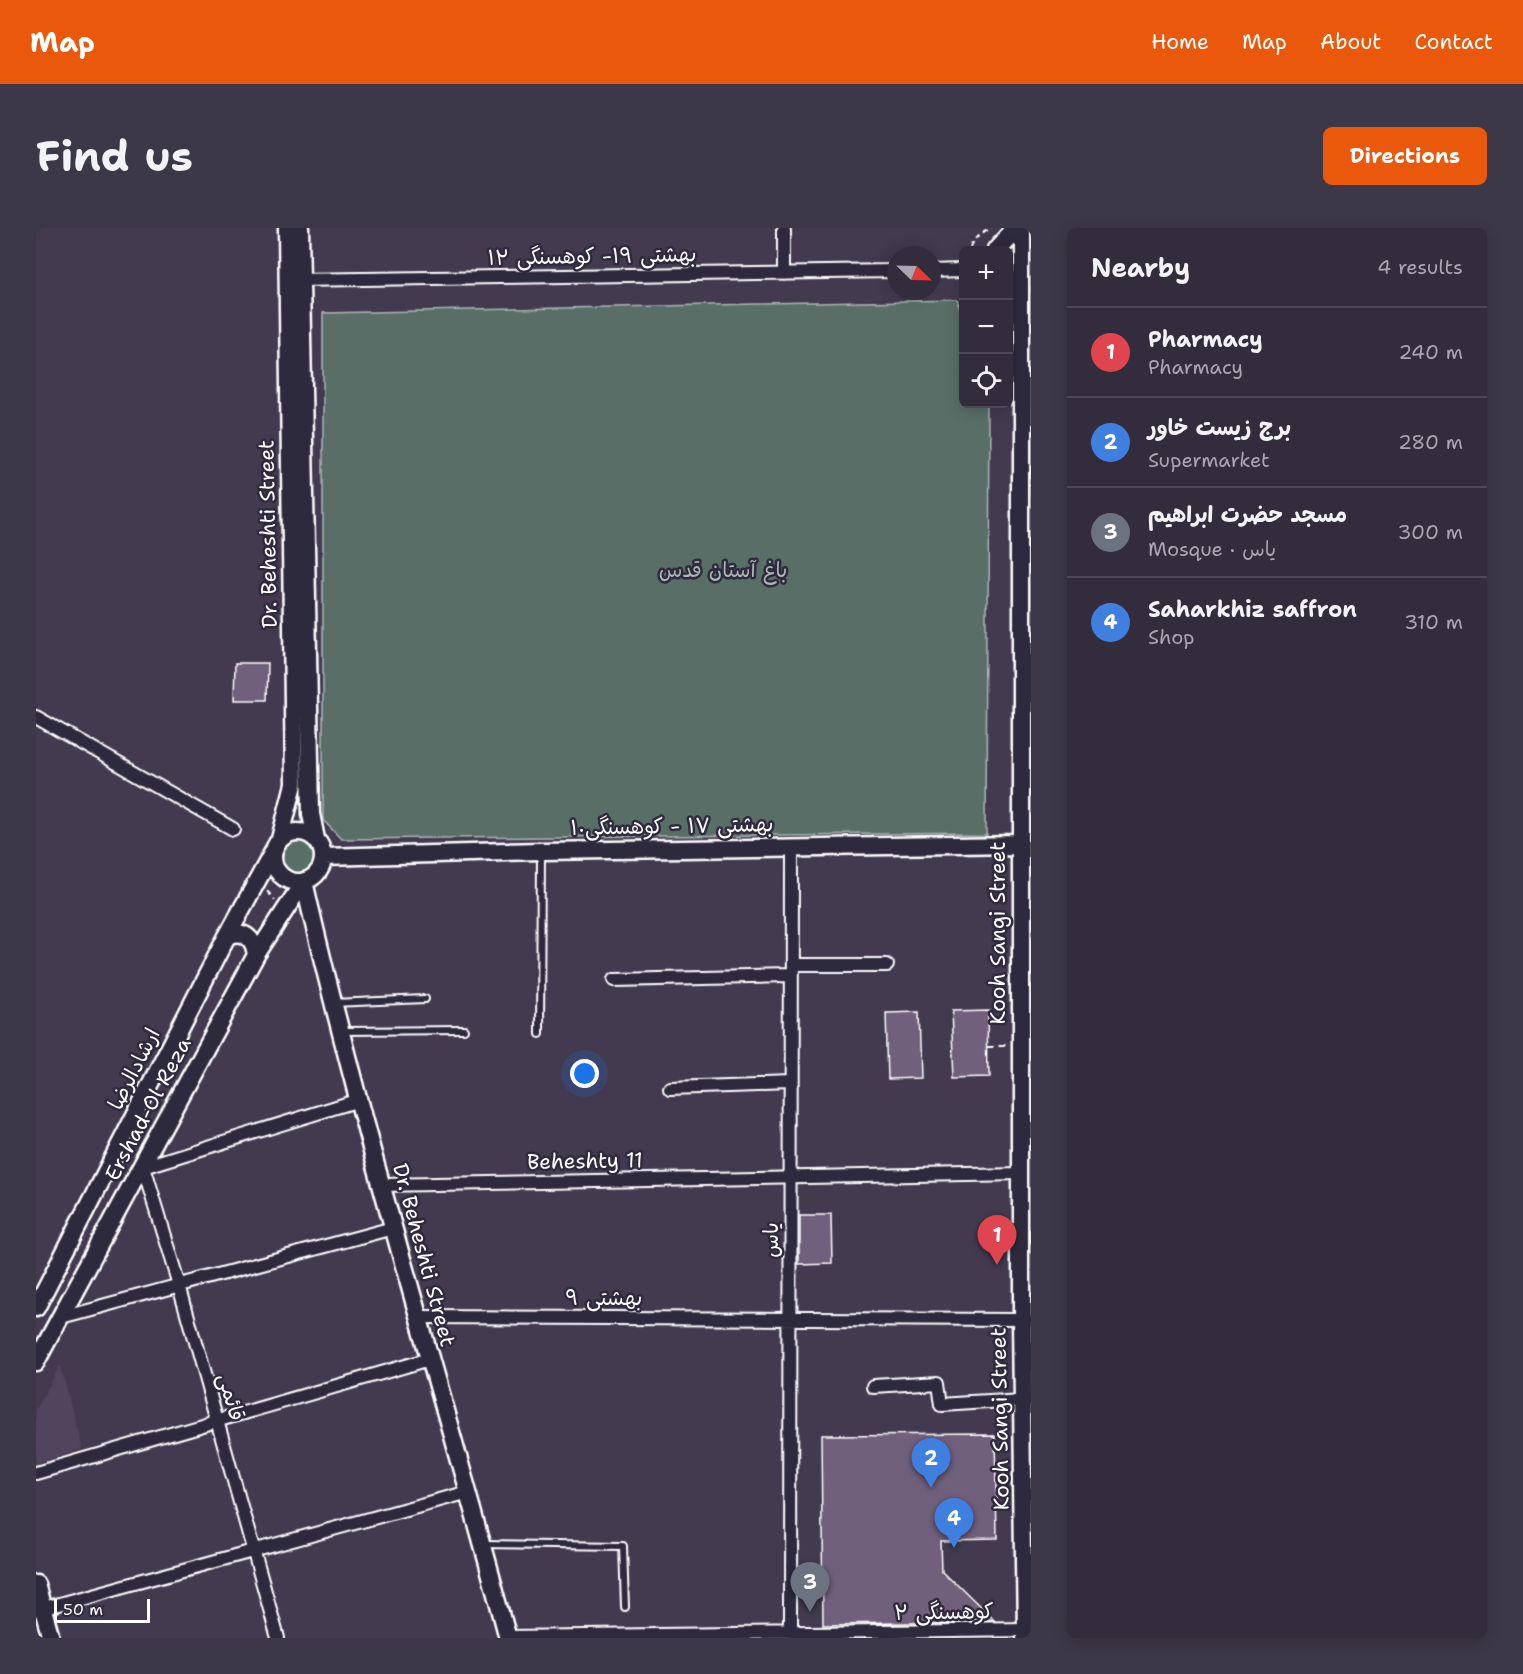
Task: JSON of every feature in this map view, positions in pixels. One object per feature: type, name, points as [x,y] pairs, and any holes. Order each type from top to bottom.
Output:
[{"type":"street","name":"Dr. Beheshti Street","points":[[287,228],[294,280],[311,813],[316,839]]},
{"type":"street","name":"Dr. Beheshti Street","points":[[277,844],[294,784],[294,280],[300,228]]},
{"type":"street","points":[[783,228],[784,273]]},
{"type":"street","points":[[999,246],[1015,228]]},
{"type":"street","name":"Kooh Sangi Street","points":[[1020,228],[1020,270],[1015,311],[1021,844],[1021,1320],[1025,1634]]},
{"type":"street","points":[[941,271],[959,270]]},
{"type":"street","name":"بهشتی ۱۹- کوهسنگی ۱۲","points":[[294,280],[887,271]]},
{"type":"street","points":[[36,717],[233,829]]},
{"type":"street","points":[[298,831],[316,839],[320,844],[323,857],[320,869],[310,879],[291,881],[280,874],[273,863],[277,844],[291,832],[298,831]]},
{"type":"street","name":"ارشادالرضا","points":[[36,1308],[227,936],[277,844]]},
{"type":"street","name":"بهشتی ۱۷ - کوهسنگی۱۰","points":[[323,857],[541,851],[1021,844]]},
{"type":"street","name":"یاس","points":[[790,1634],[791,847]]},
{"type":"street","name":"Dr. Beheshti Street","points":[[304,881],[358,1100],[429,1359],[483,1544],[506,1638]]},
{"type":"street","name":"Ershad-Ol Reza","points":[[36,1362],[256,955],[304,881]]},
{"type":"street","points":[[227,936],[235,932],[244,933],[251,938],[256,955]]},
{"type":"street","points":[[614,980],[887,965]]},
{"type":"street","points":[[670,1088],[789,1084]]},
{"type":"street","points":[[143,1167],[358,1100]]},
{"type":"street","name":"قائمی","points":[[143,1167],[179,1285],[278,1638]]},
{"type":"street","name":"Beheshty 11","points":[[381,1185],[1021,1173]]},
{"type":"street","points":[[61,1317],[393,1228]]},
{"type":"street","name":"بهشتی ۹","points":[[418,1317],[1021,1320]]},
{"type":"street","points":[[36,1473],[429,1359]]},
{"type":"street","points":[[873,1386],[939,1382],[942,1404],[1022,1399]]},
{"type":"street","points":[[39,1609],[468,1492]]},
{"type":"street","points":[[36,1584],[39,1609],[51,1638]]},
{"type":"street","name":"کوهسنگی ۲","points":[[506,1638],[790,1634],[1025,1634]]},
{"type":"lane","points":[[540,1034],[541,851]]},
{"type":"lane","points":[[333,1003],[425,999]]},
{"type":"lane","points":[[340,1031],[464,1030]]},
{"type":"lane","points":[[483,1544],[623,1546],[625,1606]]},
{"type":"path","points":[[971,246],[992,228]]},
{"type":"path","points":[[989,1046],[1021,1046]]},
{"type":"shaded area","points":[[60,1365],[82,1449],[36,1463],[36,1410]]},
{"type":"green space","name":"باغ آستان قدس","points":[[957,300],[959,307],[959,408],[989,408],[987,833],[341,839],[323,820],[323,313]]},
{"type":"green space","points":[[298,841],[310,845],[314,857],[310,869],[298,873],[286,869],[282,857],[286,845]]},
{"type":"building","points":[[235,663],[268,663],[267,700],[234,700]]},
{"type":"building","points":[[988,1010],[989,1076],[954,1077],[951,1011]]},
{"type":"building","points":[[919,1012],[921,1078],[888,1079],[886,1013]]},
{"type":"building","points":[[799,1215],[831,1215],[832,1263],[799,1264]]},
{"type":"building","points":[[995,1434],[997,1540],[941,1541],[942,1570],[995,1622],[823,1624],[821,1435]]},
{"type":"place","name":"Pharmacy","points":[[997,1265]]},
{"type":"place","name":"برج زیست خاور","points":[[931,1488]]},
{"type":"place","name":"Saharkhiz saffron","points":[[954,1548]]},
{"type":"place","name":"مسجد حضرت ابراهیم","points":[[810,1612]]}]
